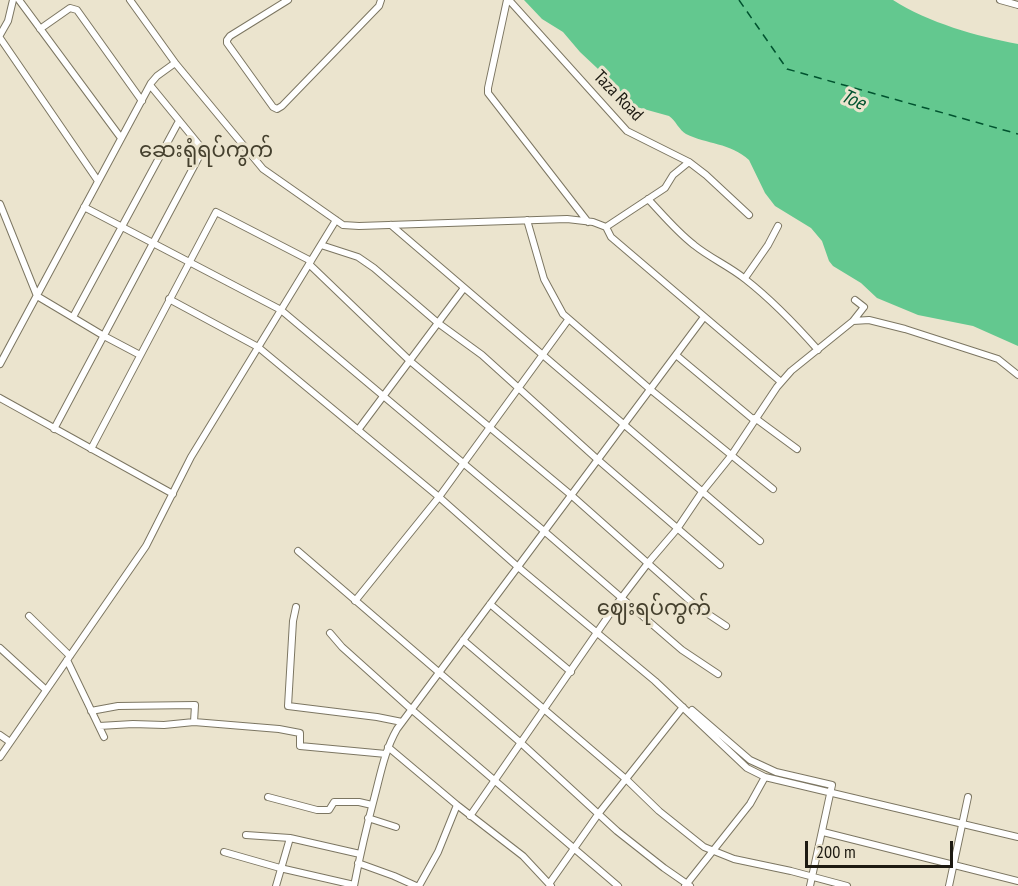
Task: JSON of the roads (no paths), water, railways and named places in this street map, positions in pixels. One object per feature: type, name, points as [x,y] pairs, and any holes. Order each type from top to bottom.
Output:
[{"type":"street","points":[[13,0],[8,21],[0,36],[98,181]]},
{"type":"street","points":[[19,0],[121,138]]},
{"type":"street","points":[[130,0],[175,63],[263,169],[343,225],[567,219],[606,227],[611,237],[781,382]]},
{"type":"street","points":[[288,0],[227,40],[266,98],[277,109],[379,6],[381,0]]},
{"type":"street","points":[[508,0],[488,93],[588,222]]},
{"type":"street","name":"Taza Road","points":[[508,0],[627,131],[689,162],[749,215]]},
{"type":"street","points":[[1000,0],[1018,5]]},
{"type":"street","points":[[40,29],[70,8],[77,10],[142,101]]},
{"type":"street","points":[[0,364],[150,85],[157,76],[175,63]]},
{"type":"street","points":[[54,429],[201,153],[200,146],[150,85]]},
{"type":"street","points":[[73,317],[179,121]]},
{"type":"street","points":[[606,227],[665,188],[673,175],[689,162]]},
{"type":"street","points":[[648,199],[676,229],[696,246],[744,278],[787,314],[818,350]]},
{"type":"street","points":[[0,204],[37,296],[140,355]]},
{"type":"street","points":[[84,207],[281,310],[544,531],[681,650],[718,674]]},
{"type":"street","points":[[91,449],[216,212],[310,263],[410,361],[571,495],[696,606],[726,626]]},
{"type":"street","points":[[0,757],[146,546],[191,457],[336,220]]},
{"type":"street","points":[[527,220],[544,279],[551,296],[568,320],[773,489]]},
{"type":"street","points":[[391,225],[760,541]]},
{"type":"street","points":[[744,278],[768,245],[778,226]]},
{"type":"street","points":[[321,245],[358,257],[374,268],[438,323],[482,355],[597,459],[720,565]]},
{"type":"street","points":[[358,430],[464,288]]},
{"type":"street","points":[[169,299],[258,347],[655,681],[747,768],[765,777],[1018,837]]},
{"type":"street","points":[[855,300],[864,307]]},
{"type":"street","points":[[470,816],[616,605],[677,529],[702,492],[731,456],[781,382],[791,371],[853,321],[868,300]]},
{"type":"street","points":[[224,852],[354,886],[368,818],[388,747],[402,722],[704,317]]},
{"type":"street","points":[[355,601],[439,497],[568,320]]},
{"type":"street","points":[[853,321],[869,320],[905,329],[990,356],[998,359],[1018,375]]},
{"type":"street","points":[[676,355],[754,419],[797,449]]},
{"type":"street","points":[[0,398],[173,494]]},
{"type":"street","points":[[298,550],[521,743],[617,831],[687,886],[750,804],[765,777]]},
{"type":"street","points":[[490,604],[571,672]]},
{"type":"street","points":[[296,607],[293,621],[288,706],[402,722]]},
{"type":"street","points":[[29,616],[68,658],[104,737]]},
{"type":"street","points":[[330,633],[342,647],[411,709],[618,886]]},
{"type":"street","points":[[463,640],[704,847],[735,859],[847,886]]},
{"type":"street","points":[[0,648],[46,690]]},
{"type":"street","points":[[91,711],[118,706],[195,705],[194,722]]},
{"type":"street","points":[[388,747],[456,805],[523,856],[550,885],[599,813],[683,708]]},
{"type":"street","points":[[688,713],[692,710],[750,760],[776,772],[832,785],[810,886]]},
{"type":"street","points":[[99,726],[194,722],[279,729],[300,733],[300,746],[386,754]]},
{"type":"street","points":[[0,735],[10,742]]},
{"type":"street","points":[[268,797],[317,810],[329,810],[334,802],[359,802],[372,805]]},
{"type":"street","points":[[949,886],[968,797]]},
{"type":"street","points":[[358,863],[418,886],[438,852],[456,805]]},
{"type":"street","points":[[368,818],[396,828]]},
{"type":"street","points":[[823,832],[1018,881]]},
{"type":"street","points":[[246,835],[290,838],[360,854]]},
{"type":"street","points":[[276,886],[290,838]]},
{"type":"water","name":"Toe","points":[[524,0],[893,0],[953,28],[1018,44],[1018,346],[973,326],[918,315],[877,298],[861,283],[833,266],[822,241],[811,228],[775,206],[765,193],[749,160],[742,154],[686,134],[669,116],[633,106],[563,32],[542,19]]},
{"type":"district","name":"ဆေးရုံရပ်ကွက်","points":[[206,151]]},
{"type":"district","name":"ဈေးရပ်ကွက်","points":[[654,609]]}]
